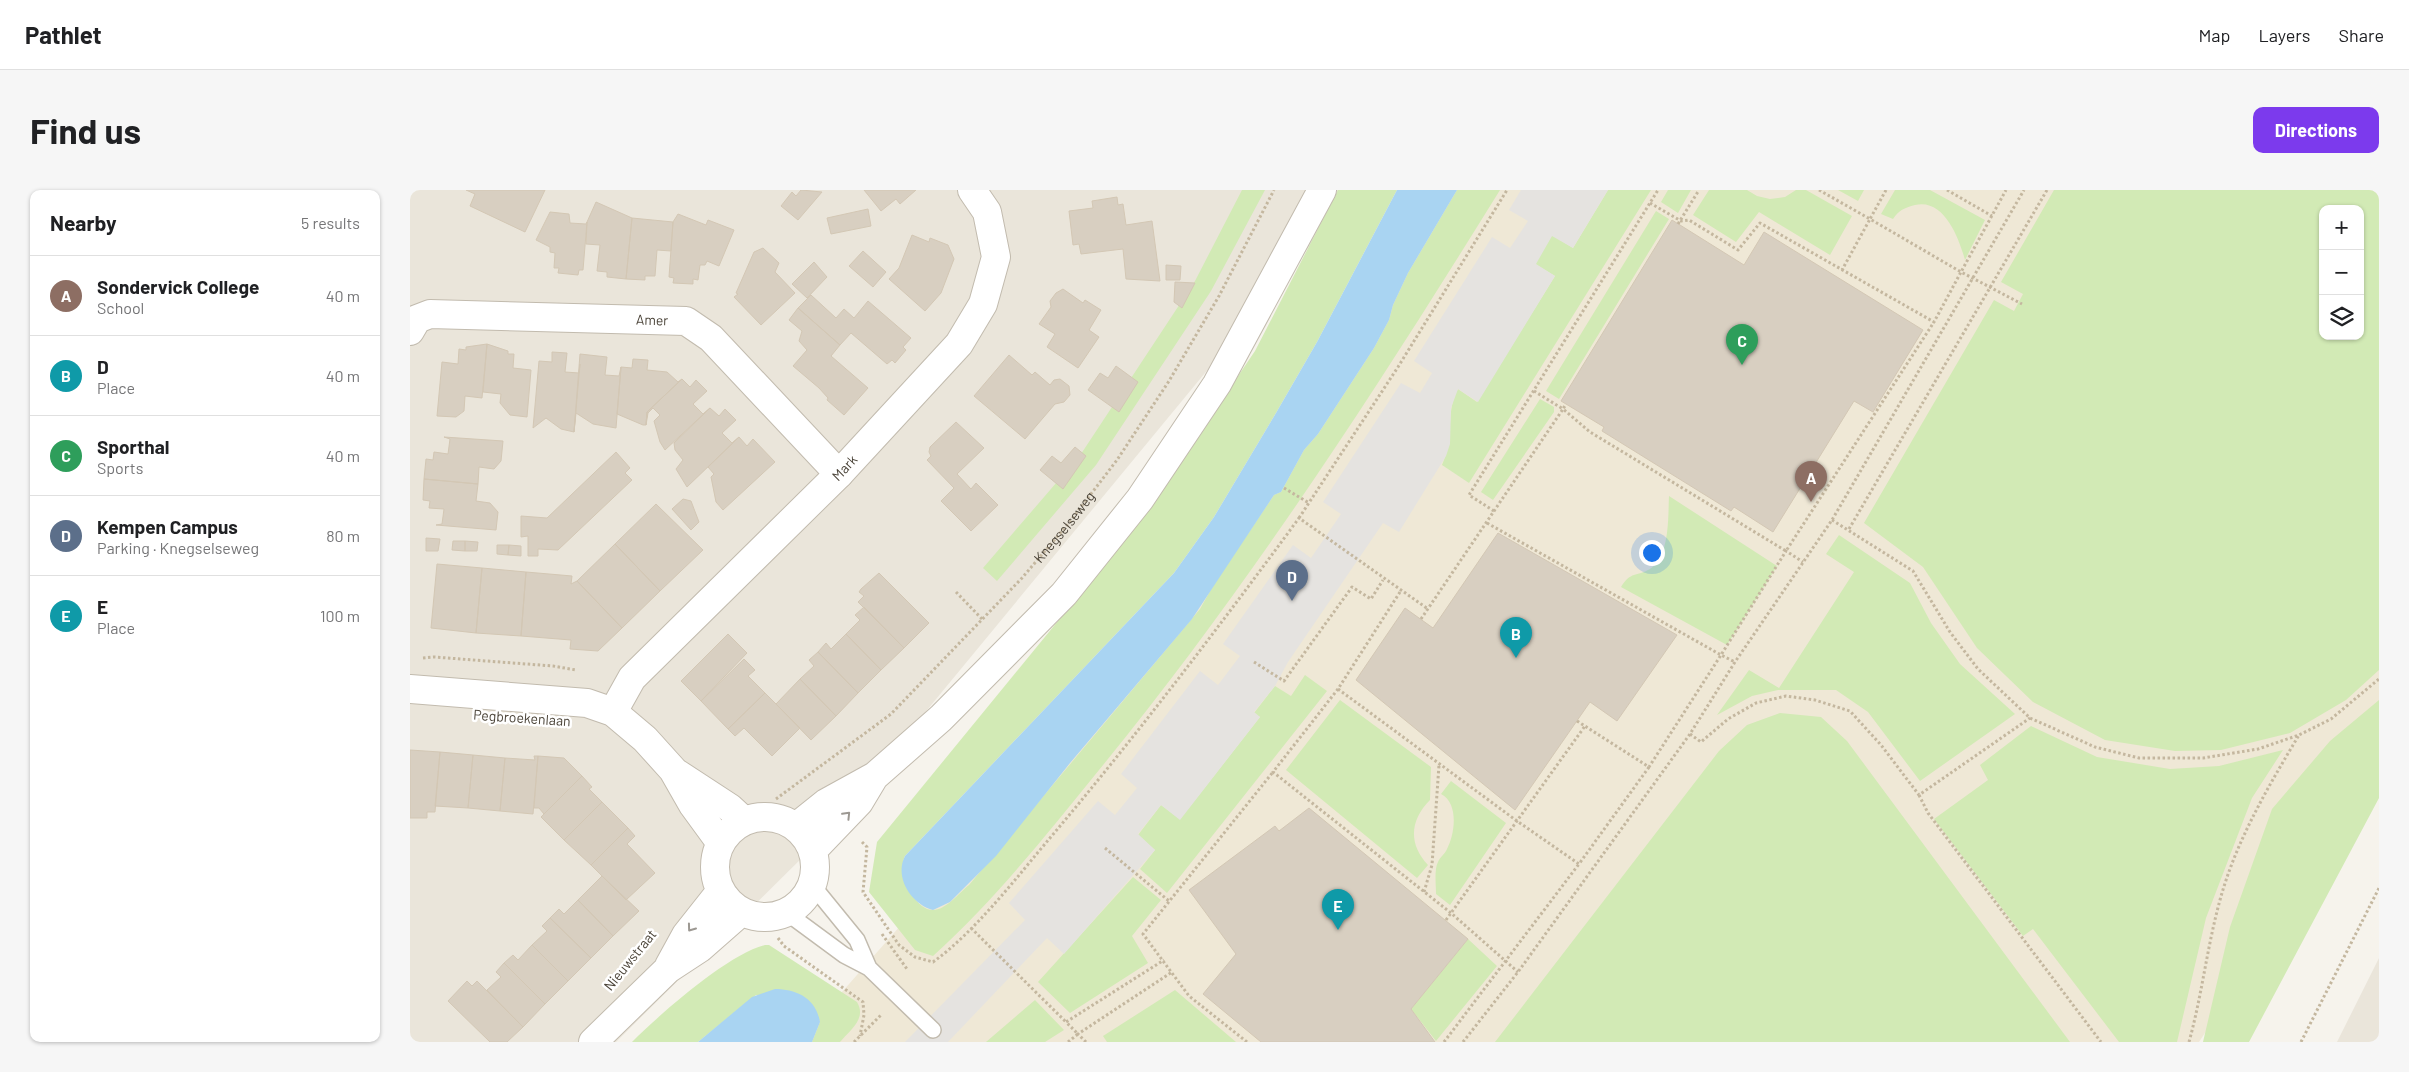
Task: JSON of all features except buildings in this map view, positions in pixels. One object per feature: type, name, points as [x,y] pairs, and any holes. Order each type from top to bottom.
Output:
[{"type":"street","name":"Mark","points":[[613,712],[632,678],[839,474],[959,344],[983,304],[996,257],[987,212],[972,190]]},
{"type":"street","points":[[804,821],[806,837],[813,850],[816,868],[813,886],[789,926],[772,918],[756,917],[741,912],[729,903],[720,892],[715,876],[715,858],[720,842],[731,830],[744,821],[762,816],[804,821],[844,791],[874,776],[941,718],[1064,594],[1140,499],[1217,384],[1322,190]]},
{"type":"street","name":"Amer","points":[[410,331],[417,319],[430,314],[686,321],[711,338],[839,474]]},
{"type":"street","name":"Pegbroekenlaan","points":[[410,689],[587,703],[613,712],[645,739],[673,770],[693,805],[720,842]]},
{"type":"street","name":"Pegbroekenlaan","points":[[673,770],[730,808],[744,821]]},
{"type":"street","points":[[813,850],[859,802],[874,776]]},
{"type":"street","name":"Nieuwstraat","points":[[668,968],[686,935],[720,892]]},
{"type":"street","name":"Nieuwstraat","points":[[594,1042],[668,968],[700,948],[741,912]]},
{"type":"lane","points":[[813,886],[857,940],[869,968]]},
{"type":"lane","points":[[789,926],[869,968],[933,1030]]},
{"type":"path","name":"Knegselseweg","points":[[804,821],[797,805],[776,799],[890,714],[983,620],[1062,530],[1117,460],[1194,339],[1274,190]]},
{"type":"path","points":[[867,847],[863,892],[899,944],[915,957],[933,962],[971,928],[1074,810],[1217,630],[1309,503],[1398,367],[1507,190]]},
{"type":"path","points":[[1494,511],[1469,495],[1658,190]]},
{"type":"path","points":[[1679,222],[1699,190]]},
{"type":"path","points":[[1819,190],[1972,279],[2022,304]]},
{"type":"path","points":[[1842,270],[1886,190]]},
{"type":"path","points":[[1946,190],[1992,216]]},
{"type":"path","points":[[1444,1042],[1579,864],[1649,767],[1934,322],[2006,190]]},
{"type":"path","points":[[1463,1042],[1518,972],[1690,734],[1734,662],[1832,520],[2024,190]]},
{"type":"path","points":[[1849,529],[2047,190]]},
{"type":"path","points":[[1650,203],[1679,222],[1689,220],[1738,250],[1760,223],[1934,322]]},
{"type":"path","points":[[1534,391],[1563,409],[1590,432],[1803,562]]},
{"type":"path","points":[[1421,619],[1566,404]]},
{"type":"path","points":[[1284,488],[1309,503]]},
{"type":"path","points":[[1299,518],[1400,592],[1428,609]]},
{"type":"path","points":[[1832,520],[1849,529],[1913,572],[1950,632],[1978,669],[2030,718],[2095,747],[2139,758],[2202,758],[2258,749],[2299,735],[2331,719],[2379,679]]},
{"type":"path","points":[[1487,523],[1734,662]]},
{"type":"path","points":[[1254,662],[1284,680],[1352,587],[1371,599],[1383,580]]},
{"type":"path","points":[[956,592],[983,620]]},
{"type":"path","points":[[1247,1042],[1189,996],[1144,934],[1338,689],[1400,592]]},
{"type":"path","points":[[1338,689],[1517,821],[1579,864]]},
{"type":"path","points":[[1690,734],[1701,742],[1728,719],[1756,704],[1786,696],[1815,700],[1850,711],[1881,745],[1919,795],[1928,813],[2101,1042]]},
{"type":"path","points":[[1919,795],[2030,718]]},
{"type":"path","points":[[1577,721],[1649,767]]},
{"type":"path","points":[[1446,920],[1585,726]]},
{"type":"path","points":[[2190,1042],[2220,899],[2262,797],[2299,735]]},
{"type":"path","points":[[1424,892],[1432,865],[1440,765]]},
{"type":"path","points":[[1273,772],[1450,913],[1518,972]]},
{"type":"path","points":[[1105,848],[1169,901]]},
{"type":"path","points":[[2301,1042],[2379,888]]},
{"type":"path","points":[[770,937],[789,926]]},
{"type":"path","points":[[789,926],[784,946],[863,1002],[864,1015],[860,1036],[854,1042]]},
{"type":"path","points":[[971,928],[1086,1042]]},
{"type":"path","name":"Nieuwstraat","points":[[625,967],[649,938]]},
{"type":"path","points":[[1066,1022],[1164,960]]},
{"type":"path","points":[[1068,1042],[1172,972]]},
{"type":"shaded area","points":[[410,190],[1349,190],[1322,231],[819,841],[616,1042],[410,1042]]},
{"type":"shaded area","points":[[1444,190],[2379,190],[2379,772],[2199,1042],[798,1042],[1128,667]]},
{"type":"shaded area","points":[[1521,190],[1608,190],[1573,248],[1552,236],[1536,264],[1555,276],[1478,402],[1458,389],[1451,408],[1450,444],[1446,456],[1399,532],[1383,523],[1288,662],[1275,686],[1254,712],[1260,717],[1180,820],[1161,805],[1138,834],[1155,850],[1064,954],[1047,938],[948,1042],[905,1042],[1025,920],[1009,903],[1098,801],[1115,815],[1137,788],[1121,774],[1200,671],[1218,685],[1240,656],[1223,644],[1293,545],[1311,558],[1341,514],[1323,502],[1401,383],[1420,393],[1432,373],[1414,361],[1492,237],[1510,248],[1528,221],[1509,210]]},
{"type":"shaded area","points":[[2379,958],[2379,1042],[2337,1042]]},
{"type":"green space","points":[[1242,190],[1265,190],[1211,291],[1096,465],[997,581],[983,568],[1081,454],[1195,281]]},
{"type":"green space","points":[[1338,190],[1397,190],[1317,342],[1276,413],[1214,517],[1174,573],[905,856],[903,871],[905,880],[919,904],[933,910],[938,909],[969,885],[1200,609],[1214,584],[1274,495],[1281,492],[1304,450],[1318,434],[1374,348],[1389,320],[1393,305],[1408,273],[1457,190],[1500,190],[1406,339],[1309,487],[1207,631],[1154,701],[1040,842],[978,912],[933,956],[915,950],[869,892],[877,842],[1139,522],[1255,351]]},
{"type":"green space","points":[[1608,190],[1651,190],[1469,483],[1442,465],[1448,444],[1454,397],[1458,389],[1477,402],[1555,276],[1535,264],[1552,235],[1573,248]]},
{"type":"green space","points":[[1668,190],[1691,190],[1678,213],[1661,202]]},
{"type":"green space","points":[[1709,190],[1747,190],[1757,196],[1770,199],[1785,197],[1796,190],[1806,190],[1852,216],[1830,255],[1759,212],[1736,242],[1693,215]]},
{"type":"green space","points":[[1838,190],[1864,190],[1858,201]]},
{"type":"green space","points":[[1895,190],[1930,190],[1985,220],[1965,260],[1959,241],[1949,222],[1934,208],[1925,204],[1915,205],[1897,213],[1893,219],[1881,214]]},
{"type":"green space","points":[[2054,190],[2379,190],[2379,670],[2346,700],[2290,733],[2221,750],[2175,751],[2105,740],[2033,702],[1977,648],[1923,567],[1864,523],[1994,300],[2014,311],[2023,294],[2001,282]]},
{"type":"green space","points":[[1656,211],[1669,219],[1559,399],[1546,391]]},
{"type":"green space","points":[[1540,399],[1554,407],[1554,412],[1493,500],[1481,492]]},
{"type":"green space","points":[[1669,496],[1777,566],[1727,645],[1621,587],[1631,576],[1650,569],[1657,563],[1665,546],[1667,536]]},
{"type":"green space","points":[[1839,535],[1910,583],[1931,623],[1960,664],[2015,714],[1920,781],[1868,712],[1836,690],[1778,690],[1752,696],[1717,715],[1749,670],[1779,688],[1854,572],[1826,554]]},
{"type":"green space","points":[[1305,675],[1327,691],[1167,893],[1140,869],[1155,850],[1138,835],[1161,805],[1180,819],[1260,717],[1254,713],[1275,686],[1291,696]]},
{"type":"green space","points":[[1340,700],[1431,767],[1430,800],[1418,816],[1414,832],[1417,849],[1428,865],[1417,878],[1286,770]]},
{"type":"green space","points":[[2379,700],[2379,798],[2249,1042],[2203,1042],[2230,927],[2272,809],[2330,741]]},
{"type":"green space","points":[[1780,713],[1821,717],[1847,741],[2070,1042],[1495,1042],[1719,751],[1747,725]]},
{"type":"green space","points":[[2031,726],[2097,757],[2170,769],[2219,766],[2283,750],[2252,798],[2206,918],[2177,1042],[2119,1042],[2033,929],[2023,936],[1934,819],[1988,780],[1980,765]]},
{"type":"green space","points":[[1451,781],[1506,823],[1450,905],[1436,894],[1436,869],[1439,860],[1450,843],[1452,835],[1453,811],[1447,798],[1441,794]]},
{"type":"green space","points":[[1133,877],[1161,900],[1132,936],[1148,963],[1070,1013],[1038,982]]},
{"type":"green space","points":[[1468,939],[1497,966],[1436,1041],[1411,1009]]},
{"type":"green space","points":[[769,945],[857,1002],[860,1008],[859,1019],[840,1042],[812,1042],[820,1022],[812,1005],[756,995],[698,1042],[632,1042],[659,1016],[714,972],[750,951]]},
{"type":"green space","points":[[1175,990],[1236,1042],[1107,1042],[1103,1036]]},
{"type":"green space","points":[[1035,1000],[1064,1030],[1045,1042],[986,1042]]},
{"type":"water","points":[[1397,190],[1457,190],[1408,273],[1393,305],[1389,320],[1374,348],[1318,434],[1304,450],[1281,492],[1274,495],[1192,619],[1070,763],[996,856],[950,902],[933,910],[925,907],[912,896],[903,881],[902,864],[905,856],[1174,573],[1214,517],[1276,413],[1317,342]]},
{"type":"water","points":[[775,989],[797,993],[810,1001],[818,1014],[820,1022],[812,1042],[698,1042],[752,997]]},
{"type":"place","name":"Sporthal","points":[[1742,365]]},
{"type":"place","name":"Sondervick College","points":[[1811,502]]},
{"type":"place","name":"Kempen Campus","points":[[1292,601]]},
{"type":"place","name":"D","points":[[1516,658]]},
{"type":"place","name":"E","points":[[1338,930]]}]
